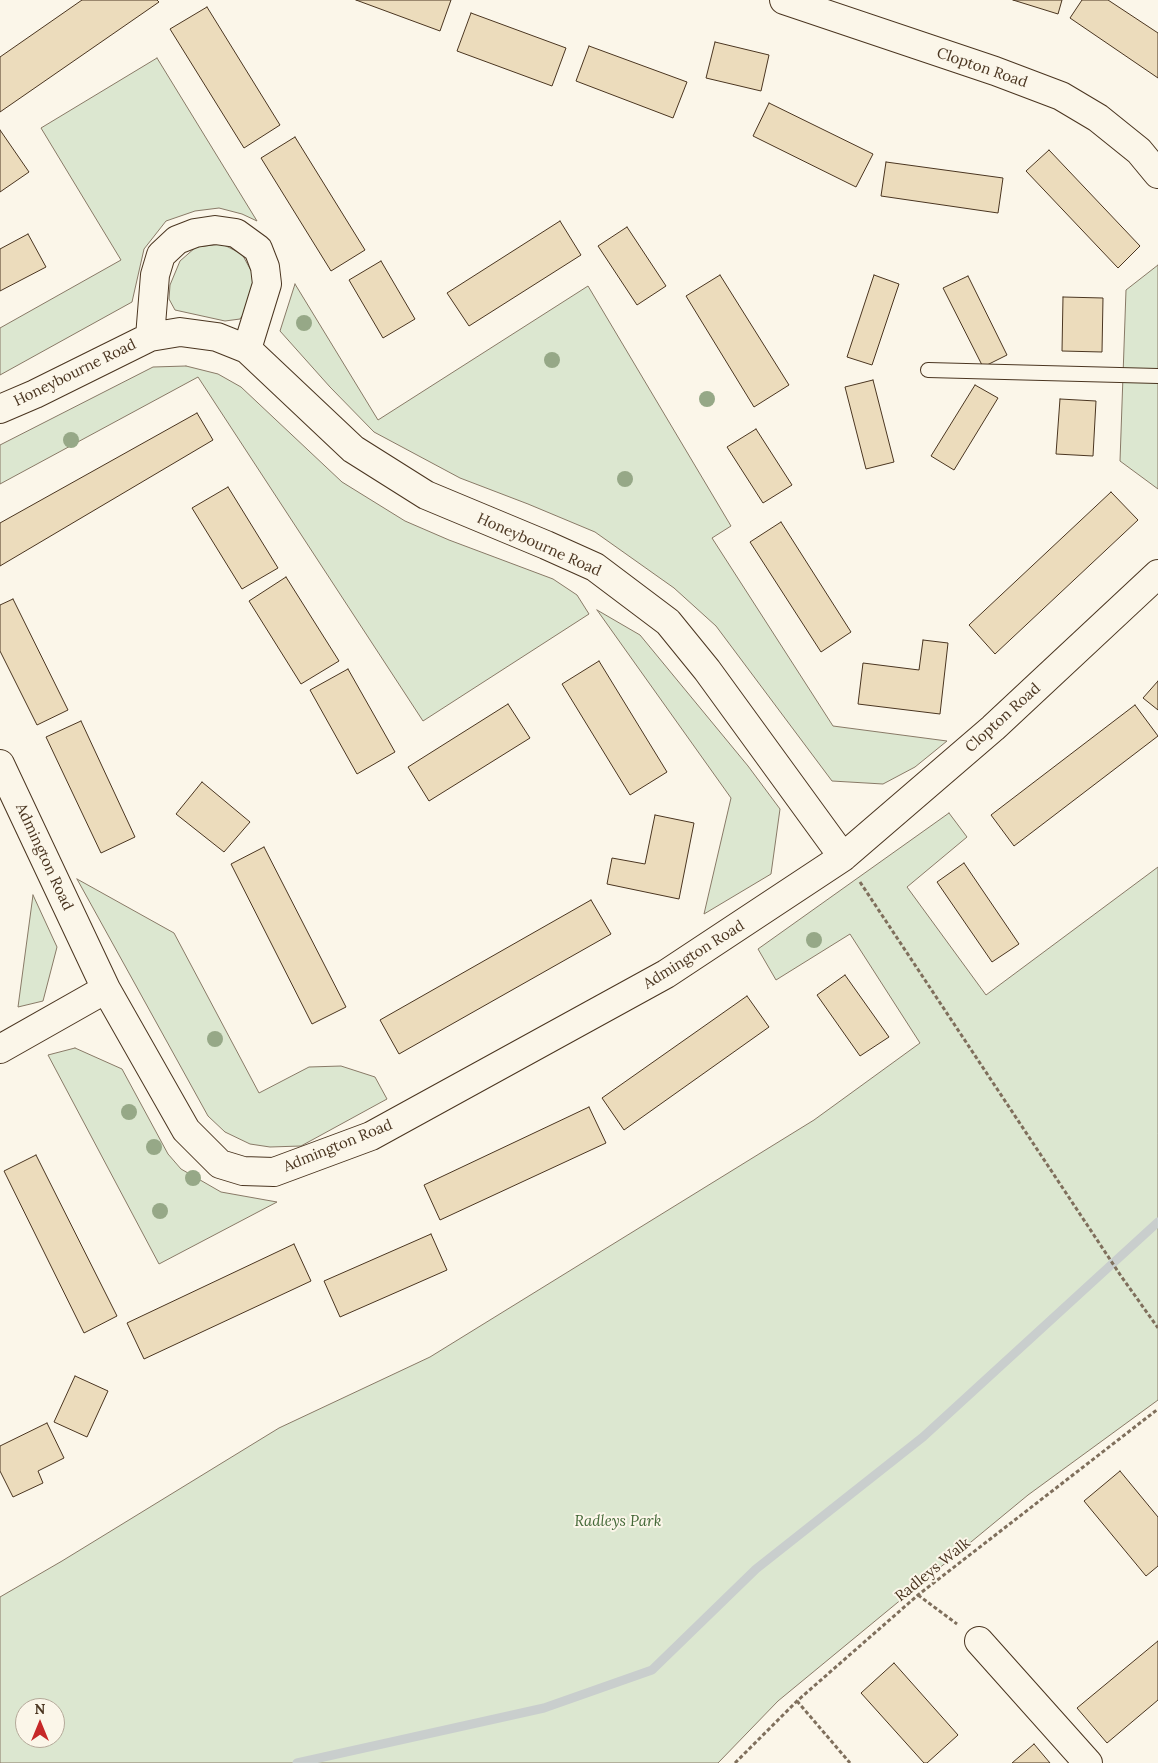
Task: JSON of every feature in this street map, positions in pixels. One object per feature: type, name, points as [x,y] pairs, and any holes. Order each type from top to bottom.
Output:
[{"type":"street","name":"Clopton Road","points":[[784,0],[995,71],[1061,96],[1098,118],[1139,151],[1158,174]]},
{"type":"street","name":"Honeybourne Road","points":[[150,337],[155,275],[161,255],[177,240],[195,233],[216,230],[236,233],[258,249],[265,266],[268,284],[247,349]]},
{"type":"street","name":"Honeybourne Road","points":[[0,409],[35,394],[150,337],[180,332],[217,337],[247,349],[353,449],[426,495],[596,567],[668,622],[707,670],[843,857]]},
{"type":"street","name":"Clopton Road","points":[[843,857],[993,728],[1158,574]]},
{"type":"street","name":"Admington Road","points":[[0,764],[106,990],[186,1130],[220,1164],[243,1171],[274,1172],[371,1136],[666,974],[843,857]]},
{"type":"street","points":[[0,1049],[106,990]]},
{"type":"street","points":[[979,1641],[1088,1763]]},
{"type":"lane","points":[[928,370],[1158,376]]},
{"type":"path","points":[[843,857],[1121,1276],[1158,1328]]},
{"type":"path","name":"Radleys Walk","points":[[736,1763],[797,1701],[918,1595],[1158,1409]]},
{"type":"path","points":[[918,1595],[979,1641]]},
{"type":"path","points":[[797,1701],[850,1763]]},
{"type":"green space","points":[[157,58],[257,221],[242,214],[219,208],[195,211],[166,221],[144,249],[132,302],[0,375],[0,328],[121,260],[41,128]]},
{"type":"green space","points":[[222,244],[242,254],[254,276],[254,299],[240,319],[225,321],[175,310],[169,299],[170,285],[180,261],[196,247]]},
{"type":"green space","points":[[1158,265],[1158,489],[1120,461],[1126,290]]},
{"type":"green space","points":[[295,284],[378,420],[588,286],[731,526],[712,538],[833,726],[947,741],[915,767],[883,784],[832,781],[716,626],[674,588],[595,532],[460,478],[374,432],[330,387],[280,331]]},
{"type":"green space","points":[[186,366],[218,374],[241,387],[342,482],[405,521],[449,540],[553,579],[577,595],[589,614],[423,721],[198,377],[0,484],[0,445],[153,367]]},
{"type":"green space","points":[[597,610],[640,635],[748,766],[780,809],[771,874],[704,914],[731,798]]},
{"type":"green space","name":"Radleys Park","points":[[949,813],[967,837],[907,887],[986,995],[1158,867],[1158,1400],[1028,1495],[778,1701],[718,1763],[0,1763],[0,1597],[279,1428],[430,1357],[814,1120],[920,1043],[850,934],[776,980],[758,949]]},
{"type":"green space","points":[[77,879],[174,933],[259,1093],[309,1067],[341,1066],[375,1077],[387,1099],[301,1146],[270,1147],[250,1144],[225,1132],[208,1116]]},
{"type":"green space","points":[[33,895],[57,947],[43,1001],[18,1007]]},
{"type":"green space","points":[[75,1048],[122,1069],[168,1154],[181,1169],[221,1192],[277,1202],[159,1264],[48,1055]]},
{"type":"building","points":[[82,0],[157,0],[159,2],[0,112],[0,57]]},
{"type":"building","points":[[356,0],[451,0],[440,31]]},
{"type":"building","points":[[1013,0],[1062,0],[1058,14]]},
{"type":"building","points":[[1082,0],[1108,0],[1158,33],[1158,78],[1070,18]]},
{"type":"building","points":[[207,7],[280,125],[244,148],[170,29]]},
{"type":"building","points":[[471,13],[566,48],[552,86],[457,51]]},
{"type":"building","points":[[715,42],[769,55],[761,91],[706,78]]},
{"type":"building","points":[[589,46],[687,82],[673,118],[576,81]]},
{"type":"building","points":[[769,103],[873,154],[856,187],[753,136]]},
{"type":"building","points":[[0,130],[29,172],[0,192]]},
{"type":"building","points":[[295,137],[365,250],[331,271],[261,158]]},
{"type":"building","points":[[1049,150],[1140,246],[1118,268],[1026,171]]},
{"type":"building","points":[[886,162],[1003,178],[998,213],[881,196]]},
{"type":"building","points":[[560,221],[581,255],[469,326],[447,293]]},
{"type":"building","points":[[627,227],[666,286],[637,305],[598,246]]},
{"type":"building","points":[[28,234],[46,267],[0,291],[0,249]]},
{"type":"building","points":[[381,261],[415,319],[383,338],[349,280]]},
{"type":"building","points":[[720,275],[789,385],[754,407],[686,296]]},
{"type":"building","points":[[874,275],[899,284],[872,365],[847,357]]},
{"type":"building","points":[[968,276],[1007,355],[983,367],[943,288]]},
{"type":"building","points":[[1063,297],[1103,298],[1102,352],[1062,351]]},
{"type":"building","points":[[873,380],[894,462],[866,469],[845,387]]},
{"type":"building","points":[[975,385],[998,398],[954,470],[931,456]]},
{"type":"building","points":[[1060,399],[1096,401],[1093,456],[1056,454]]},
{"type":"building","points":[[197,413],[213,440],[0,566],[0,523]]},
{"type":"building","points":[[756,429],[792,485],[763,503],[727,447]]},
{"type":"building","points":[[228,487],[278,568],[242,589],[192,508]]},
{"type":"building","points":[[1111,492],[1138,520],[995,654],[969,625]]},
{"type":"building","points":[[781,522],[851,632],[821,652],[750,542]]},
{"type":"building","points":[[286,577],[339,661],[301,684],[249,601]]},
{"type":"building","points":[[13,599],[68,710],[37,725],[0,651],[0,605]]},
{"type":"building","points":[[923,640],[948,643],[940,714],[858,704],[863,663],[919,670]]},
{"type":"building","points":[[599,661],[667,772],[630,795],[562,684]]},
{"type":"building","points":[[348,669],[395,752],[357,774],[310,690]]},
{"type":"building","points":[[1158,681],[1158,710],[1143,698]]},
{"type":"building","points":[[508,704],[530,738],[429,801],[408,767]]},
{"type":"building","points":[[1135,705],[1158,736],[1014,846],[991,815]]},
{"type":"building","points":[[81,721],[135,837],[101,853],[46,737]]},
{"type":"building","points":[[202,782],[250,822],[224,852],[176,814]]},
{"type":"building","points":[[655,815],[694,823],[679,899],[607,884],[612,858],[645,864]]},
{"type":"building","points":[[264,847],[346,1007],[312,1024],[231,864]]},
{"type":"building","points":[[964,863],[1019,944],[992,962],[937,882]]},
{"type":"building","points":[[591,900],[611,934],[399,1054],[380,1020]]},
{"type":"building","points":[[845,975],[889,1037],[860,1056],[817,995]]},
{"type":"building","points":[[747,996],[769,1027],[624,1130],[602,1098]]},
{"type":"building","points":[[589,1107],[606,1143],[440,1220],[424,1185]]},
{"type":"building","points":[[36,1155],[117,1316],[84,1333],[4,1171]]},
{"type":"building","points":[[431,1234],[447,1270],[340,1317],[324,1281]]},
{"type":"building","points":[[294,1244],[311,1281],[144,1359],[127,1323]]},
{"type":"building","points":[[75,1376],[108,1391],[87,1437],[54,1422]]},
{"type":"building","points":[[47,1423],[64,1458],[38,1471],[43,1483],[13,1497],[0,1471],[0,1446]]},
{"type":"building","points":[[1120,1471],[1158,1517],[1158,1566],[1146,1576],[1084,1501]]},
{"type":"building","points":[[1158,1641],[1158,1700],[1107,1743],[1077,1708]]},
{"type":"building","points":[[894,1663],[958,1735],[927,1763],[924,1763],[861,1693]]},
{"type":"building","points":[[1034,1744],[1050,1763],[1012,1763]]},
{"type":"waterway","points":[[297,1763],[544,1708],[652,1670],[756,1569],[923,1437],[1158,1222]]}]
